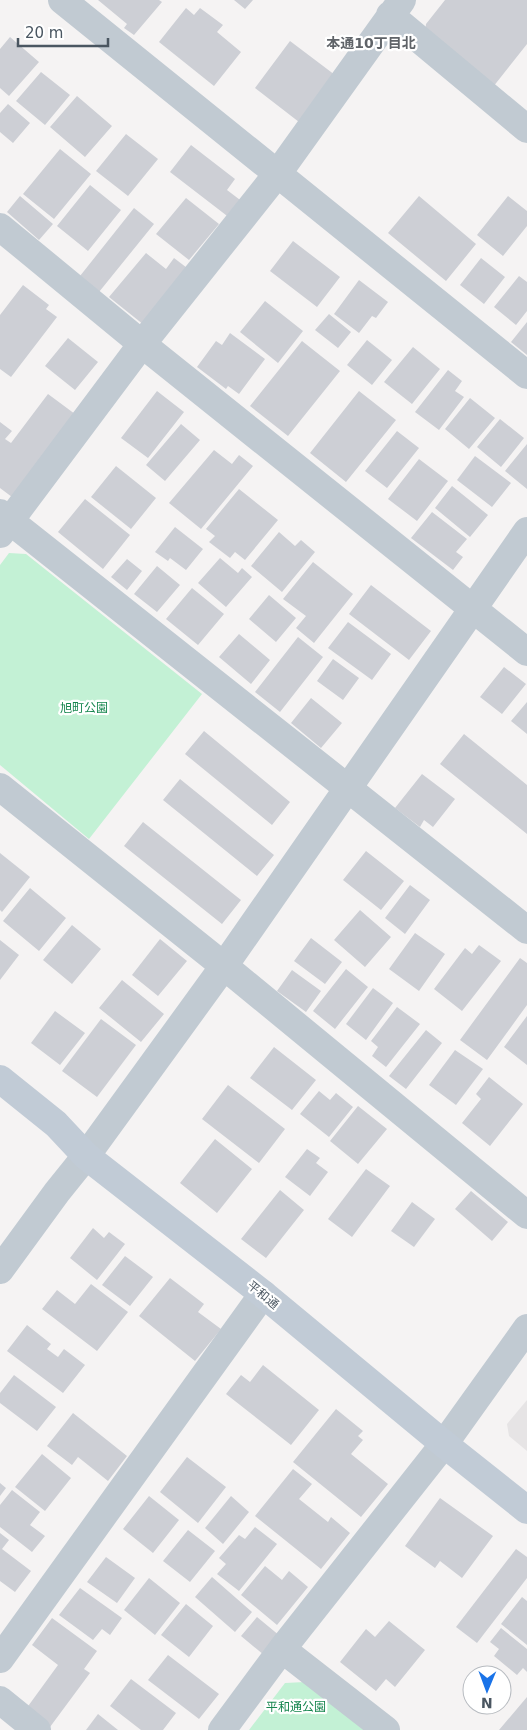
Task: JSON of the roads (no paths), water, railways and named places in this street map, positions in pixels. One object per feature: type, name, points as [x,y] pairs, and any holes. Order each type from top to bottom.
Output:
[{"type":"street","points":[[62,0],[527,375]]},
{"type":"street","points":[[527,129],[396,8],[278,173],[3,523],[348,787],[527,930]]},
{"type":"street","points":[[0,227],[142,344],[527,652]]},
{"type":"street","points":[[0,1270],[86,1156],[224,966],[527,531]]},
{"type":"street","points":[[0,787],[224,966],[527,1215]]},
{"type":"street","name":"平和通","points":[[0,1079],[56,1124],[86,1156],[263,1294],[527,1510]]},
{"type":"street","points":[[0,1659],[263,1294]]},
{"type":"street","points":[[222,1730],[282,1649],[444,1444],[527,1328]]},
{"type":"street","points":[[282,1649],[386,1730]]},
{"type":"street","points":[[0,1700],[37,1730]]},
{"type":"district","name":"本通10丁目北","points":[[371,43]]},
{"type":"park label","name":"旭町公園","points":[[84,708]]},
{"type":"park label","name":"平和通公園","points":[[296,1707]]}]
